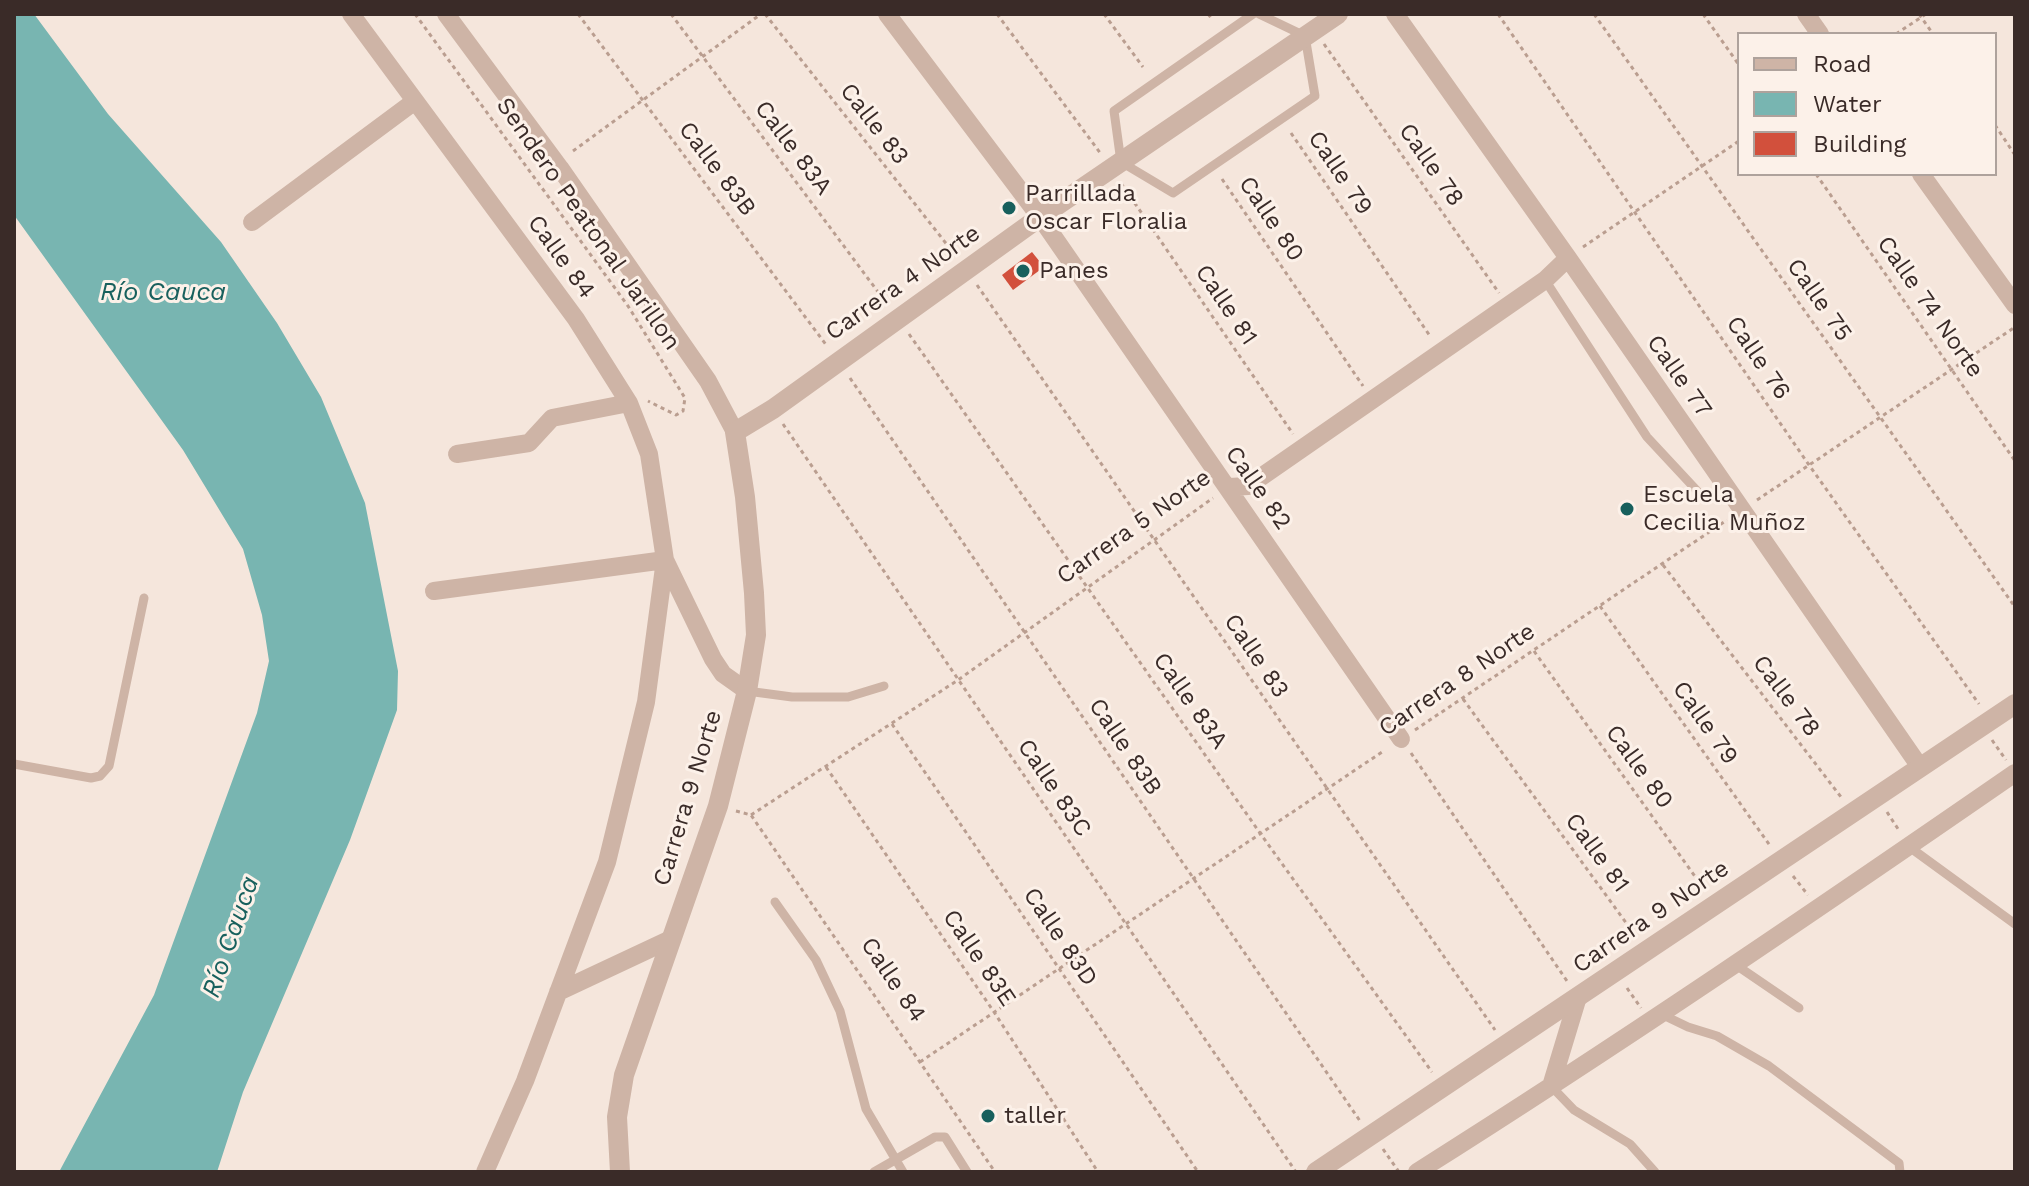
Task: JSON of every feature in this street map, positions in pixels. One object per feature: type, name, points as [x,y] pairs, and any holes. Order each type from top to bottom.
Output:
[{"type":"street","name":"Calle 84","points":[[351,14],[576,319],[629,403],[649,454],[665,560]]},
{"type":"street","name":"Calle 84","points":[[446,14],[560,168],[708,381],[735,432]]},
{"type":"street","name":"Calle 82","points":[[887,14],[1040,217],[1401,739]]},
{"type":"street","name":"Carrera 4 Norte","points":[[735,432],[773,409],[1040,217],[1120,172],[1315,40],[1338,14]]},
{"type":"street","name":"Calle 77","points":[[1395,14],[1920,767]]},
{"type":"street","points":[[1806,14],[1819,32]]},
{"type":"street","points":[[252,222],[415,101]]},
{"type":"street","points":[[1922,176],[2015,305]]},
{"type":"street","name":"Carrera 5 Norte","points":[[1229,487],[1248,486],[1545,280],[1568,258]]},
{"type":"street","points":[[457,454],[529,443],[552,418],[629,403]]},
{"type":"street","name":"Carrera 9 Norte","points":[[620,1172],[617,1117],[624,1075],[718,806],[747,691],[756,635],[745,497],[735,432]]},
{"type":"street","points":[[434,591],[665,560]]},
{"type":"street","points":[[665,560],[713,659],[723,674],[747,691]]},
{"type":"street","points":[[485,1172],[525,1081],[611,847],[646,702],[665,560]]},
{"type":"street","name":"Carrera 9 Norte","points":[[1316,1172],[2015,704]]},
{"type":"street","points":[[1417,1172],[1736,965],[2015,773]]},
{"type":"street","points":[[558,992],[671,939]]},
{"type":"street","points":[[1551,1086],[1578,997]]},
{"type":"lane","points":[[1256,14],[1315,40],[1315,96],[1173,193],[1120,172],[1114,111],[1256,14]]},
{"type":"lane","points":[[1545,280],[1647,437],[1701,495],[1727,488]]},
{"type":"lane","points":[[14,764],[91,778],[100,776],[109,766],[144,598]]},
{"type":"lane","points":[[747,691],[792,697],[848,697],[884,686]]},
{"type":"lane","points":[[1908,846],[2015,924]]},
{"type":"lane","points":[[775,902],[816,960],[840,1011],[866,1109],[903,1172]]},
{"type":"lane","points":[[1736,965],[1799,1008]]},
{"type":"lane","points":[[1655,1018],[1717,1036],[1769,1066],[1899,1163],[1900,1172]]},
{"type":"lane","points":[[1551,1086],[1574,1110],[1630,1144],[1655,1172]]},
{"type":"lane","points":[[874,1172],[935,1137],[945,1137],[967,1172]]},
{"type":"path","name":"Sendero Peatonal Jarillon","points":[[415,14],[620,294],[685,398],[683,411],[676,415],[645,400],[629,403]]},
{"type":"path","name":"Calle 83B","points":[[578,14],[827,346]]},
{"type":"path","name":"Calle 83A","points":[[671,14],[887,304]]},
{"type":"path","points":[[573,151],[763,14]]},
{"type":"path","name":"Calle 83","points":[[763,14],[956,256]]},
{"type":"path","points":[[997,14],[1101,154]]},
{"type":"path","points":[[1104,14],[1143,67]]},
{"type":"path","points":[[1208,14],[1212,19]]},
{"type":"path","name":"Calle 76","points":[[1498,14],[1986,723],[2015,773]]},
{"type":"path","name":"Calle 75","points":[[1594,14],[2015,607]]},
{"type":"path","points":[[1703,14],[1737,62]]},
{"type":"path","points":[[1899,32],[1922,15]]},
{"type":"path","name":"Calle 78","points":[[1315,40],[1508,306]]},
{"type":"path","points":[[1997,128],[2015,155]]},
{"type":"path","name":"Calle 79","points":[[1291,133],[1441,353]]},
{"type":"path","points":[[1568,258],[1737,142]]},
{"type":"path","name":"Calle 81","points":[[1120,172],[1302,447]]},
{"type":"path","name":"Calle 74 Norte","points":[[1817,176],[2015,461]]},
{"type":"path","name":"Calle 80","points":[[1222,179],[1372,399]]},
{"type":"path","name":"Calle 83","points":[[977,285],[1506,1047]]},
{"type":"path","name":"Carrera 8 Norte","points":[[920,1062],[2015,327]]},
{"type":"path","name":"Calle 83A","points":[[909,333],[1443,1088]]},
{"type":"path","name":"Calle 83B","points":[[849,377],[1193,879],[1399,1172]]},
{"type":"path","name":"Calle 83C","points":[[783,424],[1296,1172]]},
{"type":"path","name":"Carrera 5 Norte","points":[[751,815],[958,680],[1229,487]]},
{"type":"path","name":"Calle 78","points":[[1662,564],[1853,813]]},
{"type":"path","name":"Calle 79","points":[[1600,606],[1781,861],[1818,907]]},
{"type":"path","name":"Calle 80","points":[[1533,650],[1715,905]]},
{"type":"path","name":"Calle 81","points":[[1462,698],[1646,951]]},
{"type":"path","name":"Calle 83D","points":[[892,724],[1198,1172]]},
{"type":"path","points":[[1401,739],[1578,997]]},
{"type":"path","name":"Calle 83E","points":[[826,767],[994,1012],[1098,1172]]},
{"type":"path","points":[[1877,796],[1908,846]]},
{"type":"path","name":"Calle 84","points":[[751,815],[995,1172]]},
{"type":"path","points":[[1617,972],[1655,1018]]},
{"type":"water","name":"Río Cauca","points":[[14,14],[34,14],[108,114],[221,242],[277,323],[321,397],[365,503],[398,671],[397,710],[350,840],[243,1092],[217,1172],[59,1172],[154,995],[257,713],[269,661],[262,615],[243,549],[183,450],[14,215]]},
{"type":"building","name":"Panes","points":[[1032,252],[1044,267],[1013,290],[1002,275]]},
{"type":"place","name":"Parrillada Oscar Floralia","points":[[1009,208]]},
{"type":"place","name":"Panes","points":[[1023,271]]},
{"type":"place","name":"Escuela Cecilia Muñoz","points":[[1627,509]]},
{"type":"place","name":"taller","points":[[988,1116]]}]
